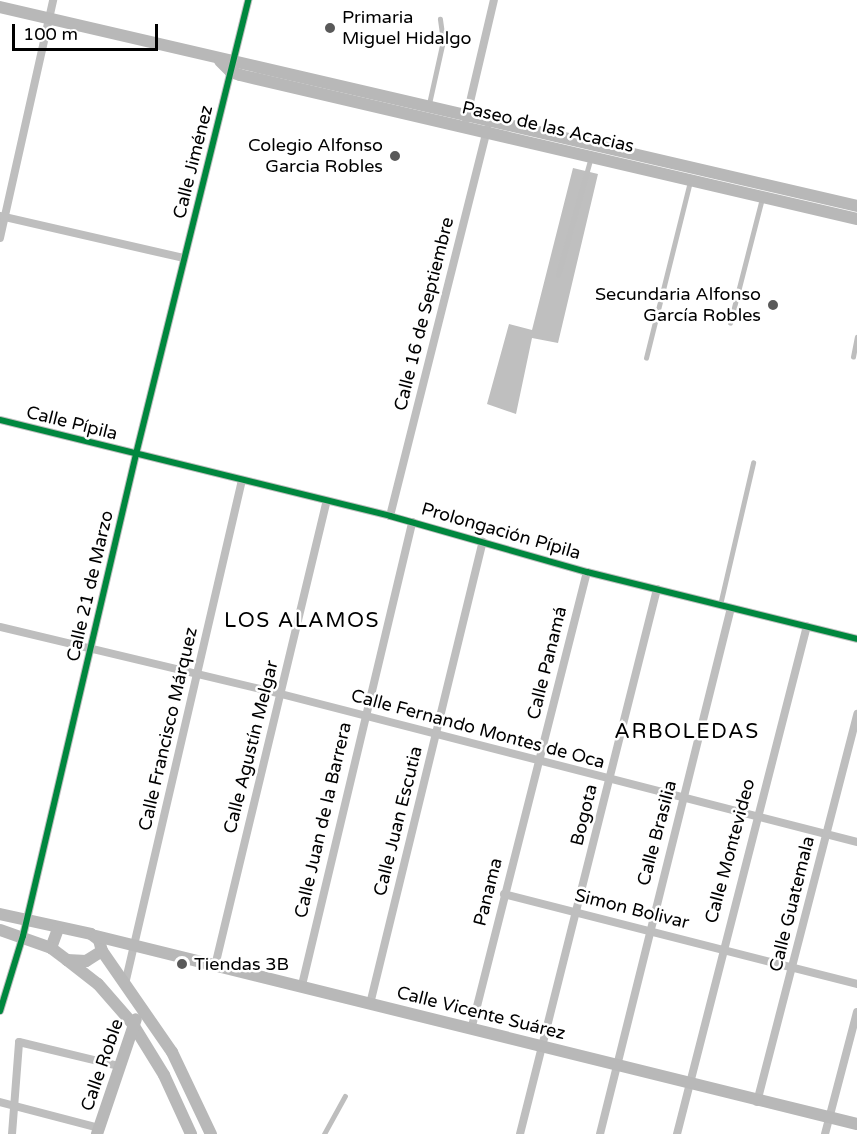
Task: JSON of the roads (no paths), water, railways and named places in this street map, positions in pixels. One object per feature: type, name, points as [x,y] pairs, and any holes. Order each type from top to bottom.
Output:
[{"type":"street","points":[[0,238],[2,217],[53,0]]},
{"type":"street","name":"Calle Jiménez","points":[[183,258],[248,0]]},
{"type":"street","points":[[466,121],[494,0]]},
{"type":"street","points":[[0,7],[220,61],[232,66]]},
{"type":"street","name":"Paseo de las Acacias","points":[[232,66],[428,107],[466,121]]},
{"type":"street","name":"Paseo de las Acacias","points":[[232,66],[466,121],[857,206]]},
{"type":"street","name":"Paseo de las Acacias","points":[[487,125],[591,155],[857,219]]},
{"type":"street","name":"Calle 16 de Septiembre","points":[[390,516],[487,125]]},
{"type":"street","points":[[2,217],[183,258]]},
{"type":"street","name":"Calle 21 de Marzo","points":[[0,1011],[27,920],[183,258]]},
{"type":"street","name":"Calle Pípila","points":[[0,420],[136,454]]},
{"type":"street","name":"Prolongación Pípila","points":[[136,454],[390,516],[587,572],[857,639]]},
{"type":"street","name":"Calle Francisco Márquez","points":[[125,984],[136,945],[242,480]]},
{"type":"street","name":"Calle Agustín Melgar","points":[[215,966],[327,501]]},
{"type":"street","name":"Calle Juan de la Barrera","points":[[302,985],[364,716],[412,522]]},
{"type":"street","name":"Calle Juan Escutia","points":[[370,1004],[483,542]]},
{"type":"street","name":"Calle Panamá","points":[[539,762],[587,572]]},
{"type":"street","name":"Bogota","points":[[520,1134],[657,589]]},
{"type":"street","name":"Calle Brasilia","points":[[600,1134],[648,930],[684,800],[731,608]]},
{"type":"street","name":"Calle Montevideo","points":[[677,1134],[756,818],[807,626]]},
{"type":"street","name":"Calle Fernando Montes de Oca","points":[[0,627],[281,694],[684,800],[857,842]]},
{"type":"street","name":"Calle Guatemala","points":[[757,1102],[857,714]]},
{"type":"street","name":"Panama","points":[[471,1030],[539,762]]},
{"type":"street","name":"Simon Bolivar","points":[[504,894],[857,984]]},
{"type":"street","name":"Calle Vicente Suárez","points":[[0,914],[302,985],[541,1048],[757,1102],[857,1124]]},
{"type":"street","points":[[51,948],[58,929]]},
{"type":"street","points":[[0,930],[23,936],[51,948],[98,984],[132,1023],[164,1075],[190,1134]]},
{"type":"street","points":[[96,936],[102,951],[177,1060],[211,1134]]},
{"type":"street","points":[[67,960],[86,961],[102,951]]},
{"type":"street","name":"Calle Roble","points":[[98,1131],[132,1023],[144,1010]]},
{"type":"street","points":[[825,1134],[857,1012]]},
{"type":"street","points":[[12,1134],[18,1044],[23,1041],[118,1066]]},
{"type":"street","points":[[0,1102],[98,1131]]},
{"type":"lane","points":[[428,107],[443,41],[440,19]]},
{"type":"lane","points":[[558,274],[591,155]]},
{"type":"lane","points":[[646,358],[690,179]]},
{"type":"lane","points":[[730,323],[763,196]]},
{"type":"lane","points":[[853,357],[857,337]]},
{"type":"lane","points":[[720,606],[753,463]]},
{"type":"lane","points":[[324,1134],[345,1096]]},
{"type":"place","name":"Primaria Miguel Hidalgo","points":[[330,28]]},
{"type":"place","name":"Colegio Alfonso Garcia Robles","points":[[395,156]]},
{"type":"place","name":"Secundaria Alfonso García Robles","points":[[773,305]]},
{"type":"place","name":"Tiendas 3B","points":[[182,964]]},
{"type":"district","name":"LOS ALAMOS","points":[[302,621]]},
{"type":"district","name":"ARBOLEDAS","points":[[687,732]]}]
